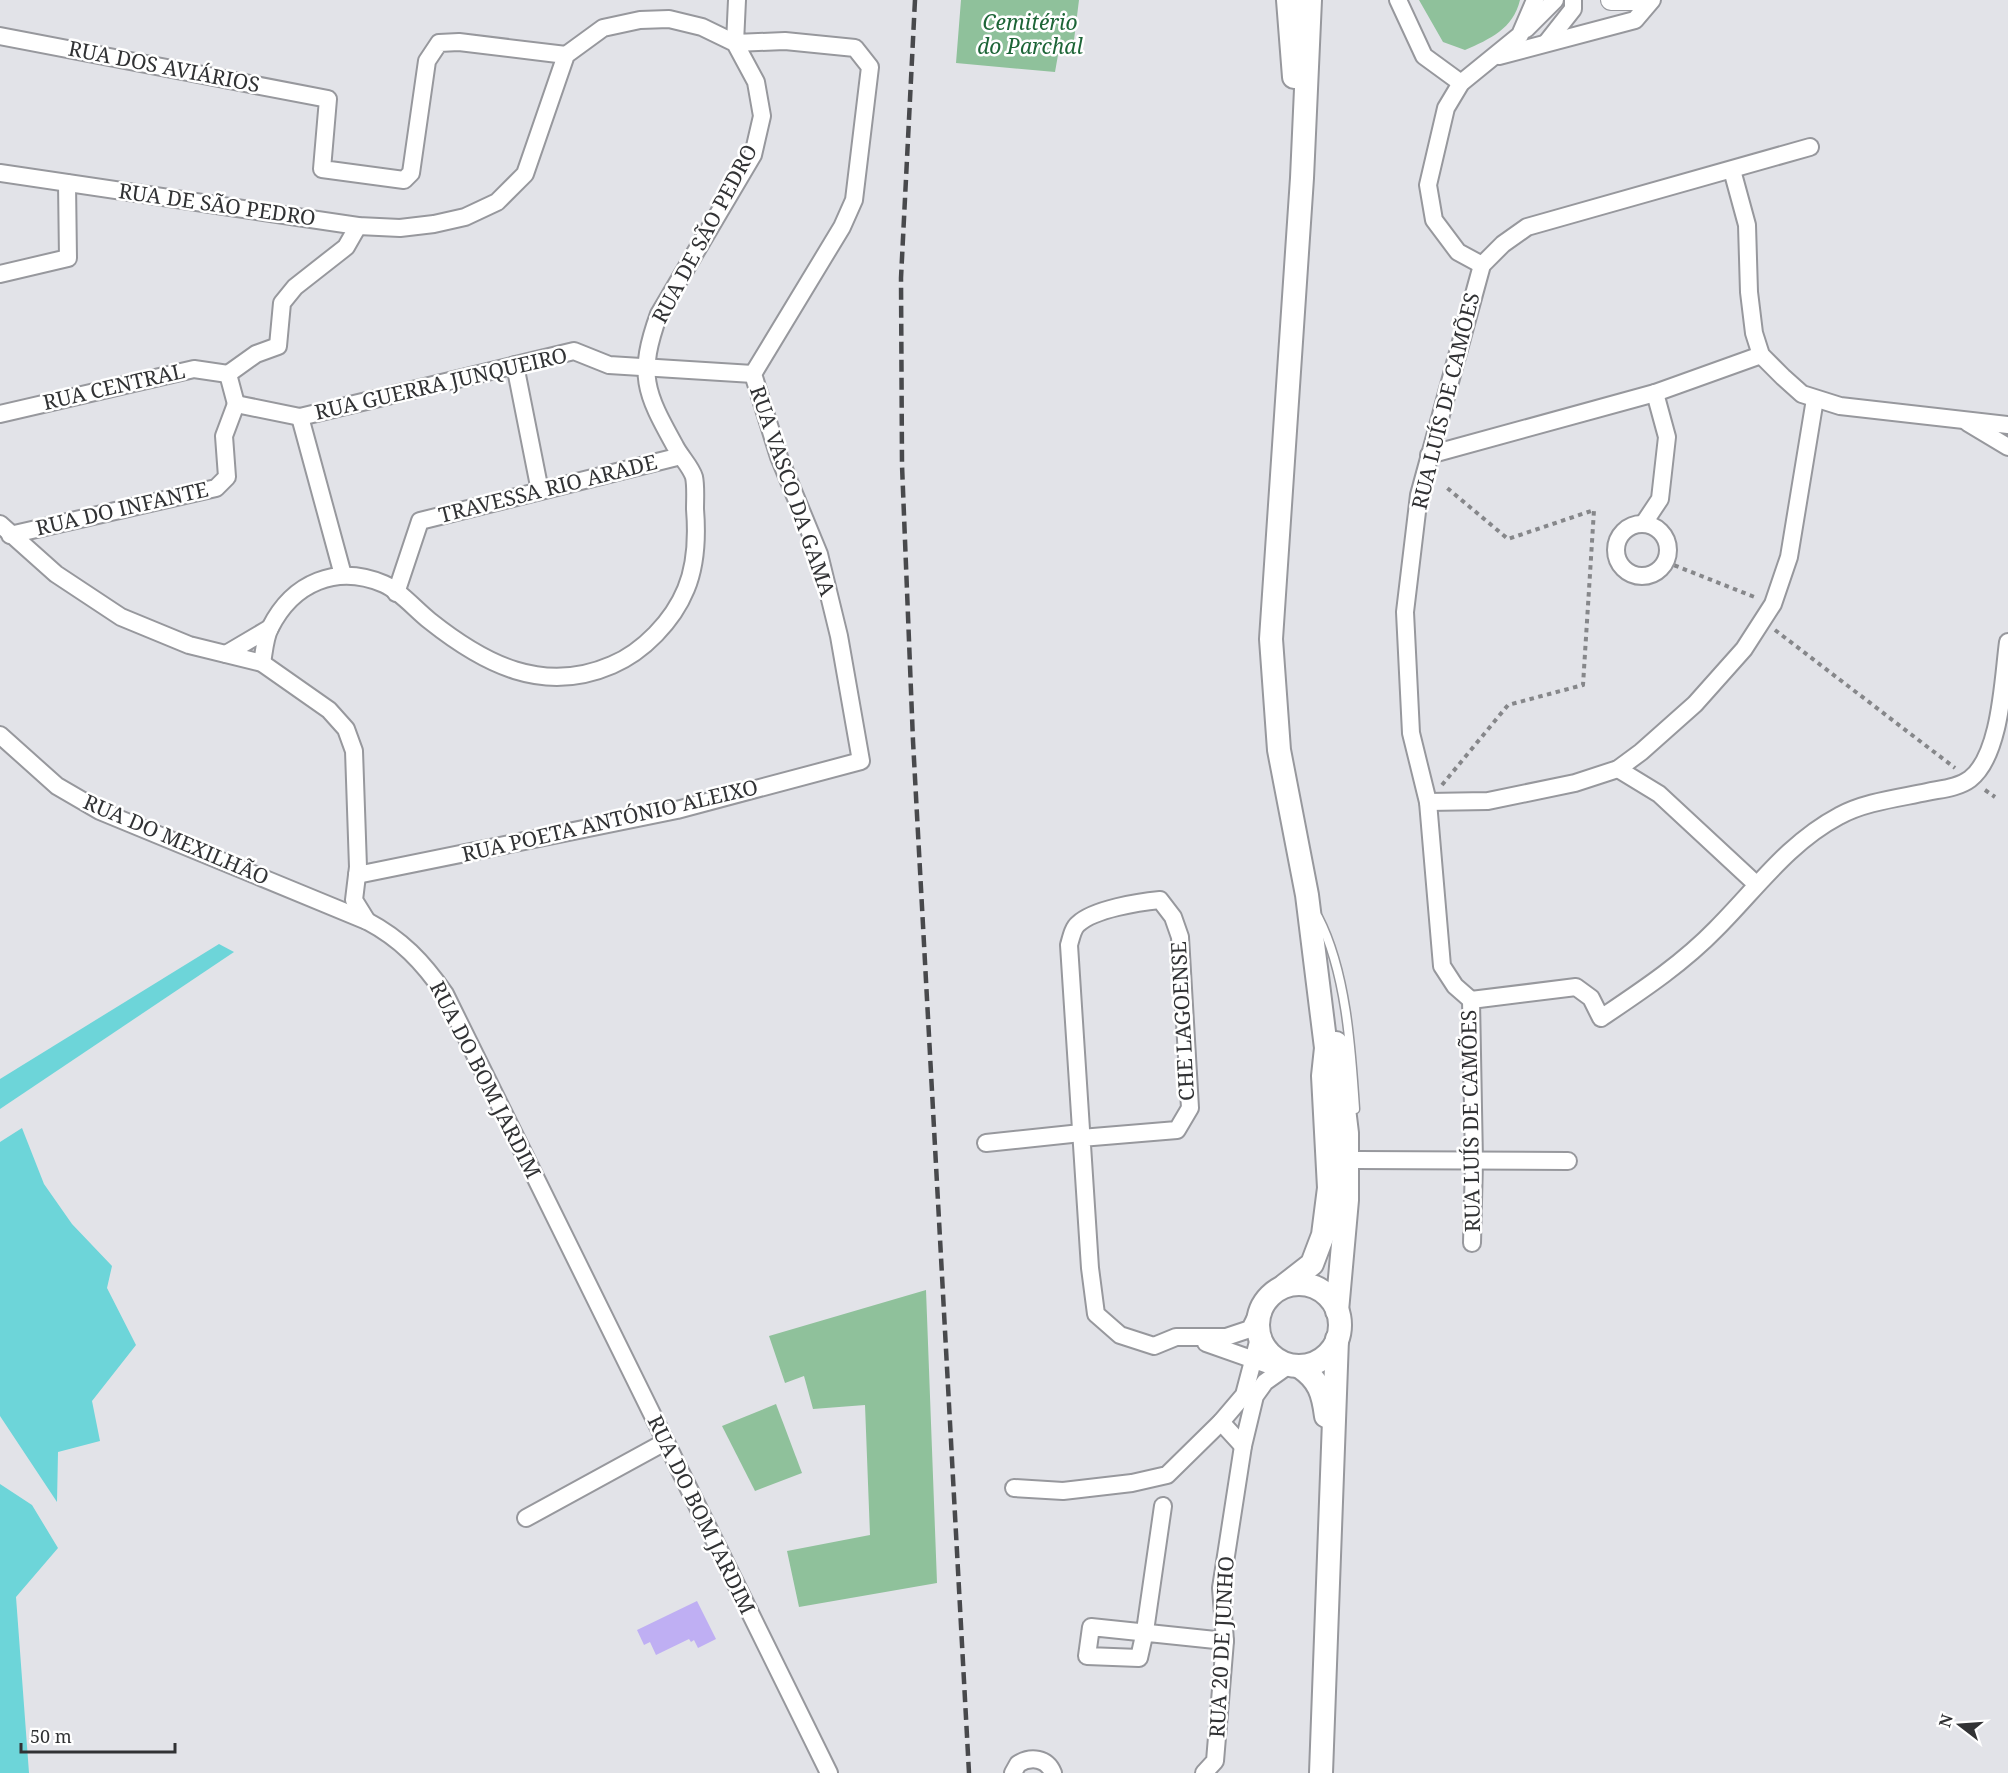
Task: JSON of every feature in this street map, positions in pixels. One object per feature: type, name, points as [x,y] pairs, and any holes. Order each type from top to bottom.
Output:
[{"type":"main road","points":[[1288,0],[1302,178]]},
{"type":"main road","points":[[1310,0],[1302,178],[1271,639],[1279,750],[1307,896],[1326,1048],[1323,1076],[1329,1188],[1323,1234],[1312,1264],[1268,1297],[1260,1309],[1257,1320],[1256,1349],[1267,1352],[1290,1367],[1312,1375],[1322,1391],[1327,1419],[1327,1576]]},
{"type":"main road","points":[[1307,896],[1324,947],[1347,1133],[1347,1200],[1338,1311],[1321,1773]]},
{"type":"main road","points":[[1285,1285],[1303,1283],[1319,1288],[1332,1300],[1338,1311]]},
{"type":"main road","points":[[1290,1367],[1323,1359],[1334,1347],[1337,1339]]},
{"type":"street","points":[[566,55],[603,28],[640,20],[669,20],[702,27],[735,43],[737,0]]},
{"type":"street","points":[[1398,0],[1424,56],[1461,83]]},
{"type":"street","points":[[1520,35],[1535,0]]},
{"type":"street","points":[[1555,0],[1520,35],[1461,83],[1446,108],[1428,184],[1434,220],[1458,252],[1482,265],[1503,244],[1527,227],[1810,147]]},
{"type":"street","points":[[1547,42],[1573,9],[1573,0]]},
{"type":"street","points":[[1611,0],[1638,0]]},
{"type":"street","points":[[1490,59],[1635,20],[1652,0]]},
{"type":"street","name":"RUA DOS AVIÁRIOS","points":[[0,36],[328,99],[322,169],[404,180],[411,173],[427,61],[439,43],[459,42],[566,55]]},
{"type":"street","name":"RUA VASCO DA GAMA","points":[[735,43],[785,41],[855,48],[870,67],[854,200],[842,227],[753,374],[779,457],[819,554],[839,636],[861,761]]},
{"type":"street","name":"RUA DE SÃO PEDRO","points":[[262,663],[270,628],[286,606],[307,586],[338,574],[362,576],[386,585],[463,645],[492,662],[525,674],[569,678],[612,665],[644,647],[686,589],[694,552],[696,516],[694,476],[648,394],[646,365],[649,342],[659,314],[753,155],[762,116],[756,82],[735,43]]},
{"type":"street","name":"RUA DE SÃO PEDRO","points":[[0,173],[358,226],[400,228],[434,224],[465,217],[498,202],[525,174],[566,55]]},
{"type":"street","points":[[1732,170],[1747,225],[1749,292],[1754,333],[1761,355],[1802,394],[1840,406],[2008,425]]},
{"type":"street","points":[[0,274],[68,258],[67,183]]},
{"type":"street","points":[[236,404],[228,375],[256,354],[278,346],[282,303],[295,287],[346,247],[358,226]]},
{"type":"street","name":"RUA LUÍS DE CAMÕES","points":[[1472,1243],[1474,1161],[1471,1000],[1455,986],[1442,966],[1428,802],[1411,733],[1405,612],[1419,495],[1482,265]]},
{"type":"street","name":"RUA GUERRA JUNQUEIRO","points":[[236,404],[300,417],[574,351],[609,365],[646,365],[753,374]]},
{"type":"street","points":[[1429,455],[1655,393],[1761,355]]},
{"type":"street","points":[[515,365],[540,491]]},
{"type":"street","name":"RUA CENTRAL","points":[[0,414],[194,369],[228,375]]},
{"type":"street","points":[[1644,523],[1659,499],[1667,437],[1655,393]]},
{"type":"street","points":[[1428,802],[1488,801],[1575,783],[1618,769],[1641,752],[1695,704],[1744,650],[1773,604],[1789,557],[1813,424],[1815,399]]},
{"type":"street","name":"RUA DO INFANTE","points":[[5,529],[216,488],[227,477],[224,435],[236,404]]},
{"type":"street","points":[[300,417],[344,575]]},
{"type":"street","points":[[1962,419],[2008,447]]},
{"type":"street","name":"TRAVESSA RIO ARADE","points":[[396,593],[420,521],[681,456]]},
{"type":"street","points":[[1636,524],[1653,525],[1665,537],[1668,545],[1666,562],[1661,569],[1645,576],[1628,572],[1621,567],[1615,550],[1621,533],[1636,524]]},
{"type":"street","points":[[5,529],[56,574],[121,617],[189,645],[262,663],[329,710],[346,729],[354,751],[358,806],[357,875],[354,900],[367,921]]},
{"type":"street","points":[[226,654],[270,628]]},
{"type":"street","points":[[1471,1000],[1576,987],[1591,998],[1600,1018],[1656,981],[1716,930],[1756,884],[1794,846],[1840,815],[1894,798],[1956,786],[1970,779],[1984,763],[1995,733],[2008,642]]},
{"type":"street","name":"RUA DO MEXILHÃO","points":[[0,735],[57,786],[100,811],[367,921]]},
{"type":"street","name":"RUA POETA ANTÓNIO ALEIXO","points":[[357,875],[677,810],[861,761]]},
{"type":"street","points":[[1618,769],[1659,794],[1756,884]]},
{"type":"street","name":"CHE LAGOENSE","points":[[986,1143],[1081,1136],[1177,1130],[1190,1108],[1180,937],[1173,917],[1160,900],[1142,902],[1088,917],[1076,925],[1069,945],[1081,1136],[1090,1268],[1096,1314],[1120,1335],[1154,1346]]},
{"type":"street","name":"RUA DO BOM JARDIM","points":[[367,921],[393,935],[426,965],[444,994],[829,1773]]},
{"type":"street","points":[[1358,1154],[1474,1161],[1568,1161]]},
{"type":"street","points":[[1154,1346],[1176,1337],[1226,1337],[1250,1329],[1260,1309]]},
{"type":"street","points":[[1014,1488],[1063,1491],[1132,1483],[1167,1475],[1221,1422],[1244,1395],[1256,1349],[1184,1342],[1154,1346]]},
{"type":"street","points":[[1221,1422],[1255,1396],[1265,1382],[1290,1367]]},
{"type":"street","name":"RUA 20 DE JUNHO","points":[[1204,1773],[1215,1761],[1225,1641],[1221,1588],[1243,1446],[1255,1396]]},
{"type":"street","points":[[1221,1422],[1243,1446]]},
{"type":"street","points":[[526,1518],[665,1442]]},
{"type":"street","points":[[1163,1506],[1145,1631],[1225,1641]]},
{"type":"street","points":[[1013,1773],[1018,1764],[1036,1758],[1043,1761],[1053,1773]]},
{"type":"lane","points":[[1307,896],[1329,940],[1350,1035],[1357,1137]]},
{"type":"lane","points":[[1347,1200],[1358,1154]]},
{"type":"path","points":[[1428,802],[1508,705],[1583,685],[1594,510],[1508,539],[1446,487]]},
{"type":"path","points":[[1666,562],[1773,604],[1785,611],[1775,629],[1995,797]]},
{"type":"green space","name":"Cemitério do Parchal","points":[[961,0],[1079,0],[1072,56],[1058,55],[1055,72],[956,63]]},
{"type":"green space","points":[[1419,0],[1520,0],[1517,10],[1506,26],[1492,37],[1465,50],[1443,42]]},
{"type":"green space","points":[[926,1290],[937,1583],[799,1607],[787,1551],[870,1535],[865,1405],[813,1409],[804,1376],[785,1383],[769,1336]]},
{"type":"green space","points":[[776,1404],[802,1473],[755,1491],[722,1426]]},
{"type":"water","points":[[219,944],[234,952],[0,1109],[0,1079]]},
{"type":"water","points":[[22,1128],[44,1184],[72,1224],[112,1266],[107,1288],[136,1345],[92,1401],[100,1441],[58,1452],[57,1502],[0,1416],[0,1142]]},
{"type":"water","points":[[0,1484],[32,1505],[58,1548],[16,1597],[29,1773],[0,1773]]},
{"type":"building","points":[[697,1601],[716,1639],[698,1648],[694,1640],[691,1642],[689,1639],[656,1655],[650,1642],[644,1645],[637,1630]]},
{"type":"railway","points":[[915,0],[901,278],[902,465],[913,741],[969,1773]]}]
